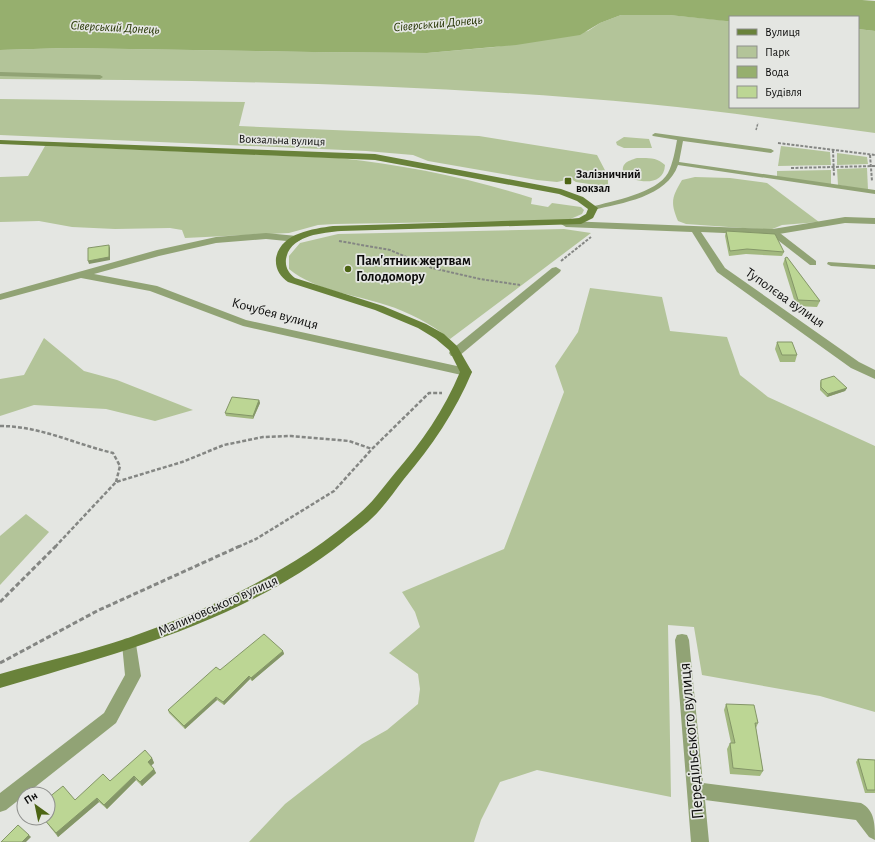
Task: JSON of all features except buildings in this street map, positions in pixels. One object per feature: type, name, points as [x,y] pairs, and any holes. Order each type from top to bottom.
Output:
[{"type":"main road","name":"Вокзальна вулиця","points":[[0,142],[375,157],[560,192],[580,199],[593,208]]},
{"type":"main road","points":[[466,372],[453,348],[430,330],[390,312],[295,282],[288,277],[281,266],[280,258],[284,250],[297,239],[321,231],[341,228],[582,221],[590,216],[593,208]]},
{"type":"main road","name":"Малиновського вулиця","points":[[0,681],[129,644],[225,606],[273,582],[319,553],[361,520],[421,451],[453,402],[466,372]]},
{"type":"street","points":[[550,223],[773,232],[845,220],[875,221]]},
{"type":"street","name":"Туполєва вулиця","points":[[694,228],[721,270],[855,365],[875,375]]},
{"type":"street","name":"Кочубея вулиця","points":[[0,297],[157,253],[216,240],[266,236],[297,239]]},
{"type":"street","points":[[455,353],[558,266]]},
{"type":"street","name":"Кочубея вулиця","points":[[78,274],[153,288],[243,322],[466,372]]},
{"type":"street","name":"Передільського вулиця","points":[[682,640],[700,842]]},
{"type":"street","points":[[0,804],[110,718],[133,676],[129,644]]},
{"type":"street","points":[[695,790],[861,812],[875,831]]},
{"type":"lane","points":[[0,74],[100,77]]},
{"type":"lane","points":[[655,135],[773,150]]},
{"type":"lane","points":[[593,208],[631,197],[659,186],[670,176],[675,163],[680,138]]},
{"type":"lane","points":[[675,163],[874,192]]},
{"type":"lane","points":[[773,232],[813,263]]},
{"type":"lane","points":[[831,264],[875,267]]},
{"type":"path","points":[[756,130],[758,123]]},
{"type":"path","points":[[773,150],[776,143],[875,155]]},
{"type":"path","points":[[833,150],[835,186]]},
{"type":"path","points":[[870,155],[874,192]]},
{"type":"path","points":[[774,178],[774,169],[875,166]]},
{"type":"path","points":[[558,266],[606,225]]},
{"type":"path","points":[[321,231],[336,240],[390,250],[432,268],[480,279],[534,287]]},
{"type":"path","points":[[0,663],[97,611],[256,538],[334,491],[372,449],[429,393]]},
{"type":"path","points":[[0,426],[18,425],[41,430],[92,449],[113,453],[120,466],[116,482],[80,522],[0,602]]},
{"type":"path","points":[[116,482],[182,462],[224,445],[264,438],[290,436],[348,441],[372,449]]},
{"type":"green space","points":[[621,15],[669,15],[729,21],[729,108],[859,108],[859,29],[875,31],[875,133],[648,104],[486,92],[324,84],[0,79],[0,50],[66,48],[427,53],[495,47],[588,31],[600,23]]},
{"type":"green space","points":[[0,99],[245,102],[239,126],[479,136],[597,155],[608,176],[608,187],[576,182],[571,179],[557,182],[537,180],[428,161],[413,155],[366,151],[0,135]]},
{"type":"green space","points":[[624,137],[649,139],[652,148],[624,148],[617,145],[616,142]]},
{"type":"green space","points":[[45,146],[339,158],[388,164],[461,178],[532,198],[531,204],[548,207],[552,203],[581,207],[584,210],[582,214],[568,220],[335,224],[318,225],[289,233],[185,238],[182,230],[170,228],[115,229],[72,227],[39,221],[0,222],[0,177],[28,176]]},
{"type":"green space","points":[[781,146],[830,152],[831,165],[778,166]]},
{"type":"green space","points":[[837,153],[867,157],[868,164],[837,165]]},
{"type":"green space","points":[[637,158],[652,158],[662,162],[665,165],[660,177],[655,180],[642,181],[629,178],[624,175],[623,168],[625,164],[630,160]]},
{"type":"green space","points":[[867,168],[868,190],[838,185],[837,169]]},
{"type":"green space","points":[[831,170],[831,185],[777,177],[777,171]]},
{"type":"green space","points":[[695,177],[730,178],[767,183],[819,222],[782,225],[770,230],[686,224],[678,221],[673,200],[682,180]]},
{"type":"green space","points":[[564,229],[591,233],[450,339],[427,323],[403,311],[323,287],[289,269],[289,256],[300,243],[338,234]]},
{"type":"green space","points":[[590,288],[662,297],[670,331],[727,337],[740,375],[768,397],[875,446],[875,712],[820,696],[702,675],[694,627],[668,625],[671,797],[537,770],[500,782],[481,820],[474,842],[249,842],[285,804],[362,744],[387,730],[418,704],[420,689],[418,674],[389,653],[420,627],[415,612],[402,592],[504,549],[564,392],[555,366],[578,332]]},
{"type":"green space","points":[[44,338],[84,371],[117,380],[193,410],[155,421],[106,409],[34,405],[0,416],[0,379],[24,375]]},
{"type":"green space","points":[[26,514],[49,532],[0,585],[0,536]]},
{"type":"water","name":"Сіверський Донець","points":[[0,0],[875,1],[875,31],[859,29],[859,16],[729,16],[729,21],[726,21],[669,15],[621,15],[600,23],[580,35],[516,45],[427,53],[66,48],[0,50]]},
{"type":"place","name":"Залізничний вокзал","points":[[568,181]]},
{"type":"place","name":"Пам'ятник жертвам Голодомору","points":[[348,269]]}]
